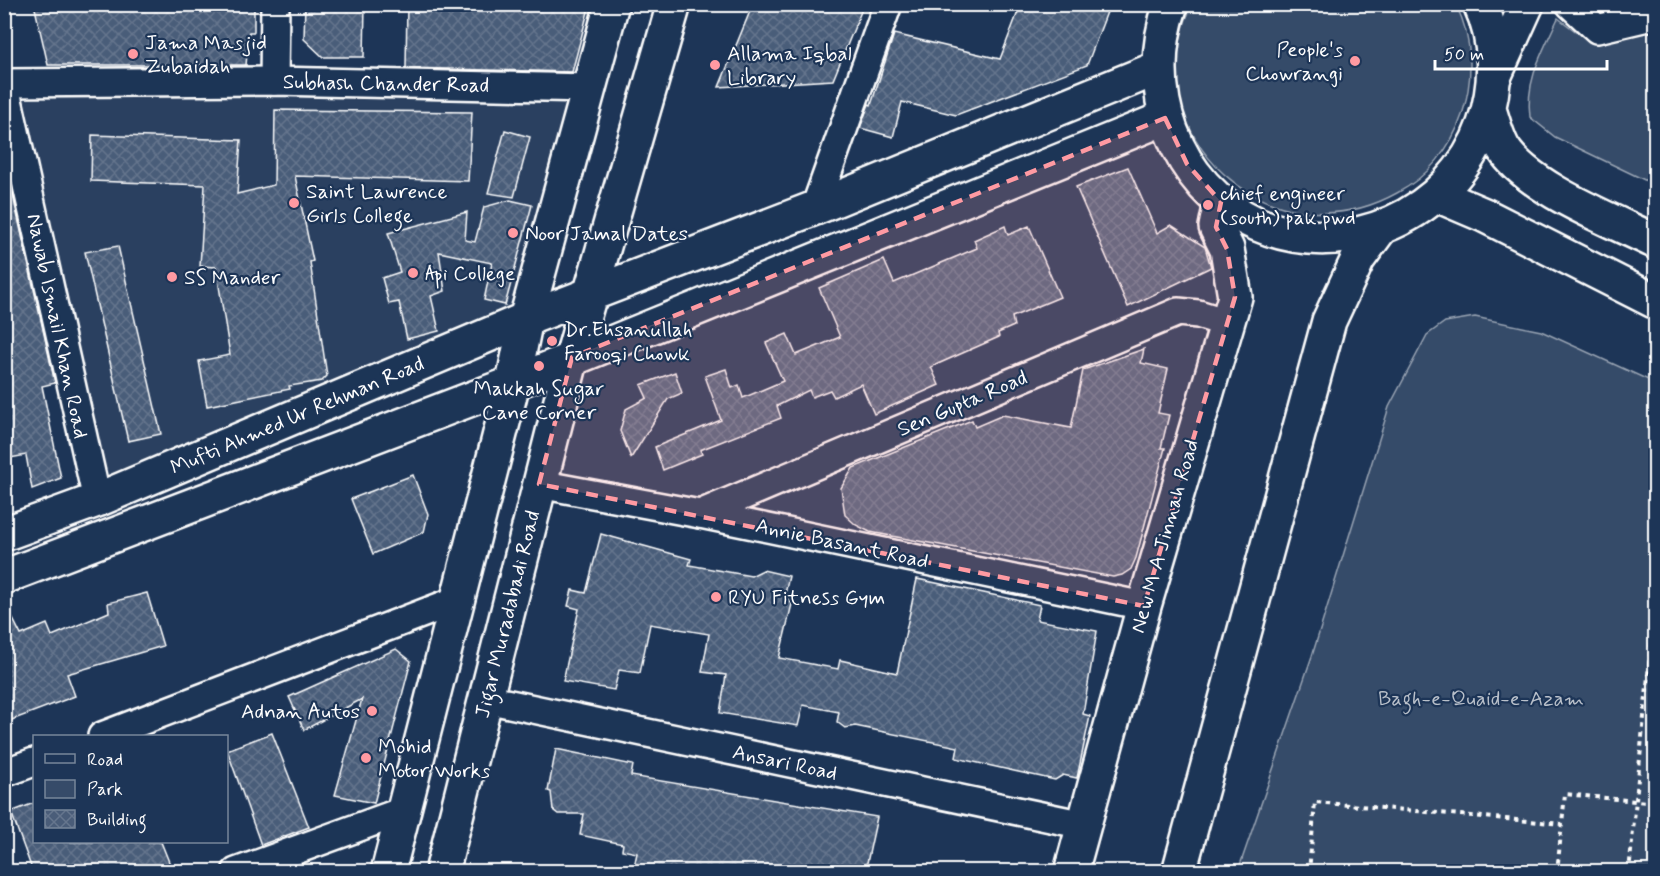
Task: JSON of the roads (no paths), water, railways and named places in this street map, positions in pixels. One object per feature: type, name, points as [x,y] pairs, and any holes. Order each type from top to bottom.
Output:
[{"type":"street","points":[[274,81],[275,4]]},
{"type":"street","points":[[388,872],[455,601],[513,383],[526,319],[612,4]]},
{"type":"street","name":"Jigar Muradabadi Road","points":[[442,872],[572,357],[674,4]]},
{"type":"street","points":[[815,208],[888,4]]},
{"type":"street","points":[[1171,4],[1159,47],[1160,93],[1165,118],[1187,164],[1221,202],[1257,224],[1297,236],[1338,238],[1380,229],[1410,215],[1437,195],[1460,170],[1478,141],[1489,109],[1494,77],[1492,44],[1480,4]]},
{"type":"street","points":[[1494,77],[1527,4]]},
{"type":"street","points":[[1569,4],[1597,29],[1656,15]]},
{"type":"street","name":"Mufti Ahmed Ur Rehman Road","points":[[4,534],[97,500],[526,319],[815,208],[1158,68]]},
{"type":"street","name":"Subhash Chander Road","points":[[5,83],[274,81],[588,88]]},
{"type":"street","name":"Nawab Ismail Khan Road","points":[[5,83],[97,500]]},
{"type":"street","points":[[1489,109],[1503,147],[1518,167],[1538,183],[1656,242]]},
{"type":"street","name":"Mufti Ahmed Ur Rehman Road","points":[[4,577],[513,383],[572,357],[1165,118]]},
{"type":"street","points":[[1437,195],[1484,215],[1656,303]]},
{"type":"street","name":"New M A Jinnah Road","points":[[1071,872],[1144,606],[1234,297],[1227,249],[1216,226],[1221,202]]},
{"type":"street","points":[[1179,872],[1329,321],[1358,259],[1380,229]]},
{"type":"street","name":"Sen Gupta Road","points":[[700,514],[1178,312],[1198,314],[1227,323]]},
{"type":"street","name":"Annie Basant Road","points":[[539,483],[1144,606]]},
{"type":"street","points":[[105,735],[455,601]]},
{"type":"street","name":"Ansari Road","points":[[486,699],[1084,825]]},
{"type":"street","points":[[4,773],[33,762]]},
{"type":"street","points":[[236,872],[403,811]]},
{"type":"place","name":"Jama Masjid Zubaidah","points":[[133,54]]},
{"type":"place","name":"People's Chowrangi","points":[[1355,61]]},
{"type":"place","name":"Allama Iqbal Library","points":[[715,65]]},
{"type":"place","name":"Saint Lawrence Girls College","points":[[294,203]]},
{"type":"place","name":"chief engineer (south) pak pwd","points":[[1208,205]]},
{"type":"place","name":"Noor Jamal Dates","points":[[513,233]]},
{"type":"place","name":"Api College","points":[[413,273]]},
{"type":"place","name":"SS Mander","points":[[172,277]]},
{"type":"place","name":"Dr.Ehsanullah Farooqi Chowk","points":[[552,341]]},
{"type":"place","name":"Makkah Sugar Cane Corner","points":[[539,366]]},
{"type":"place","name":"RYU Fitness Gym","points":[[716,597]]},
{"type":"place","name":"Adnan Autos","points":[[372,711]]},
{"type":"place","name":"Mohid Motor Works","points":[[366,758]]},
{"type":"park label","name":"Bagh-e-Quaid-e-Azam","points":[[1481,698]]}]
